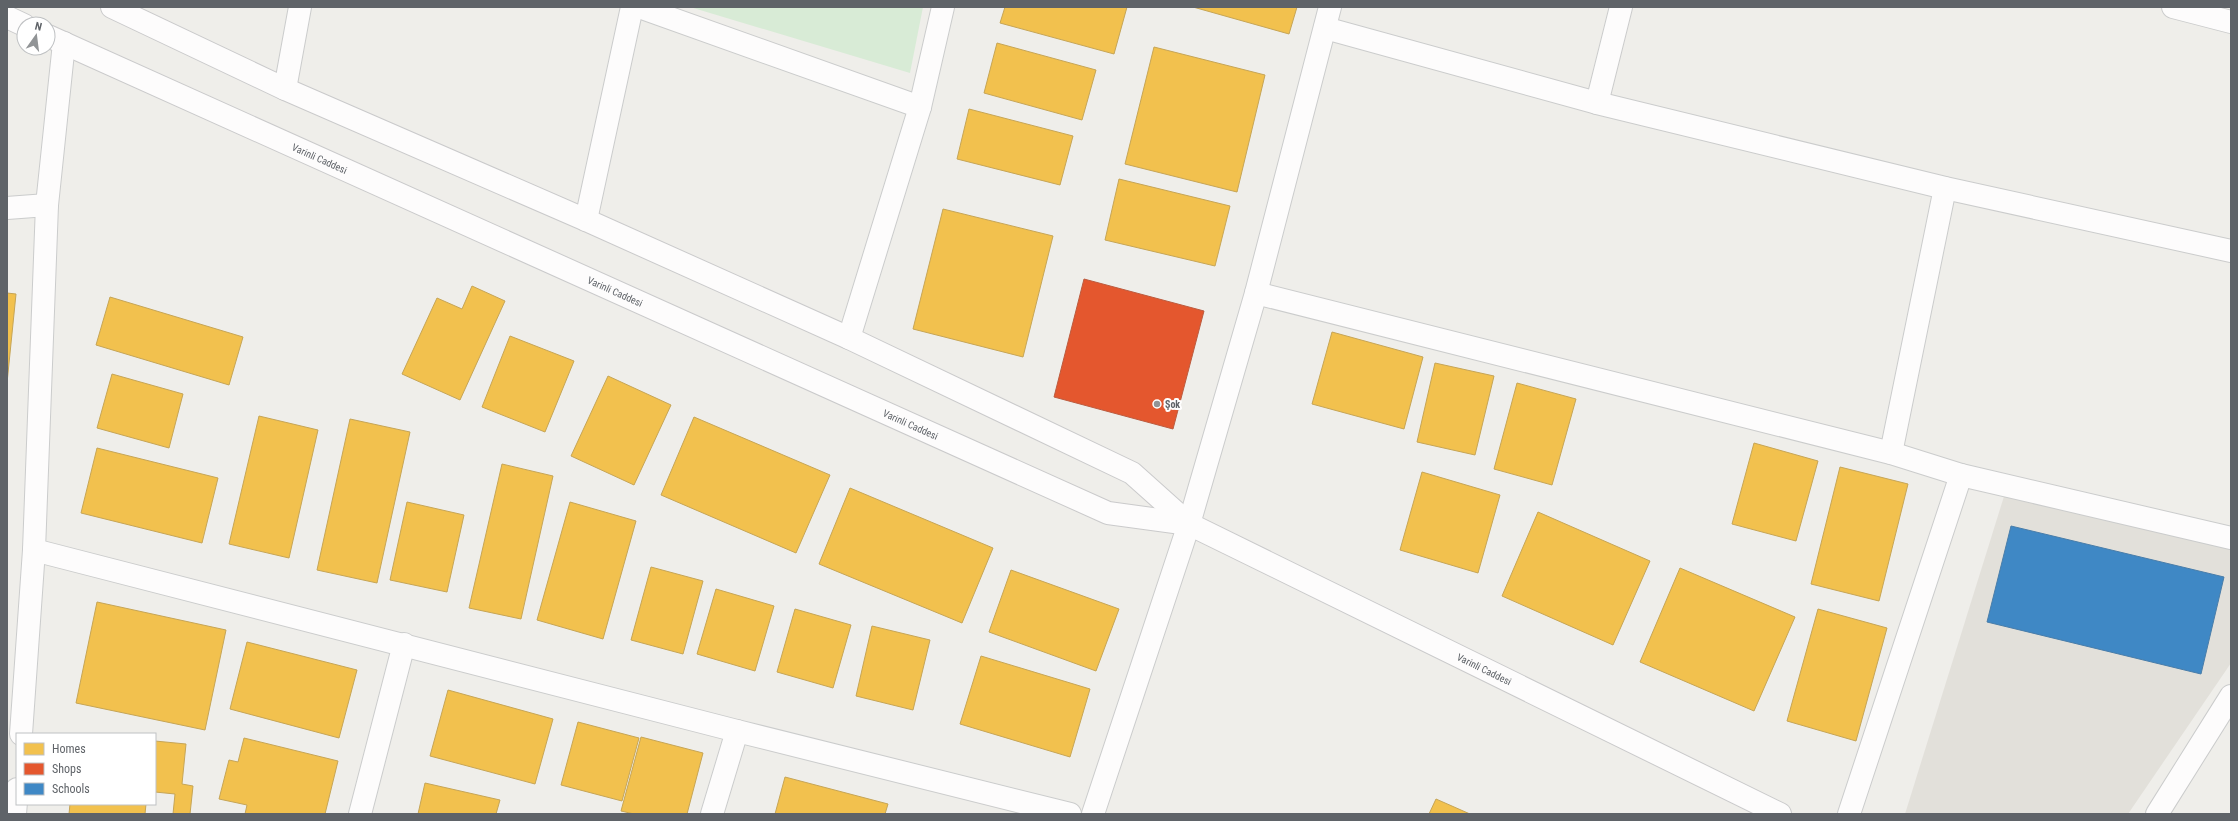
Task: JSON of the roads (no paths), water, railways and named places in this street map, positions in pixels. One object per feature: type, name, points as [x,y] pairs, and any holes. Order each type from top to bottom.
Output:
[{"type":"street","name":"Varinli Caddesi","points":[[112,7],[285,89],[586,220],[849,338],[1132,473],[1189,524],[1780,814]]},
{"type":"street","points":[[285,89],[300,7]]},
{"type":"street","points":[[586,220],[632,7]]},
{"type":"street","points":[[639,7],[920,106]]},
{"type":"street","points":[[849,338],[920,106],[943,7]]},
{"type":"street","points":[[1093,814],[1189,524],[1256,293],[1330,7]]},
{"type":"street","points":[[1596,102],[1622,7]]},
{"type":"street","points":[[2173,7],[2231,22]]},
{"type":"street","points":[[1325,28],[1596,102],[1945,188],[2231,251]]},
{"type":"street","name":"Varinli Caddesi","points":[[56,39],[1108,513],[1189,524]]},
{"type":"street","points":[[21,733],[34,550],[47,205],[55,56]]},
{"type":"street","points":[[1891,453],[1945,188]]},
{"type":"street","points":[[7,208],[47,205]]},
{"type":"street","points":[[1256,293],[1891,453],[1961,475],[2231,538]]},
{"type":"street","points":[[1849,814],[1961,475]]},
{"type":"street","points":[[34,550],[404,644],[737,731],[1070,814]]},
{"type":"street","points":[[360,814],[404,644]]},
{"type":"street","points":[[2157,814],[2231,696]]},
{"type":"street","points":[[712,814],[737,731]]},
{"type":"street","points":[[15,814],[16,802]]},
{"type":"place","name":"Şok","points":[[1157,404]]}]
